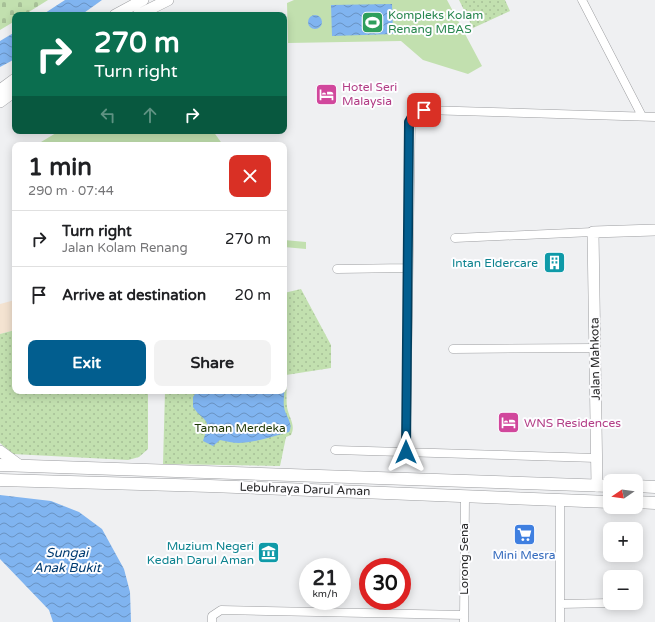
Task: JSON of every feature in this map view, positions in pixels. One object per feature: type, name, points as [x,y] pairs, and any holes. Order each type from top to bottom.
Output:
[{"type":"main road","name":"Lebuhraya Darul Aman","points":[[0,465],[603,486]]},
{"type":"main road","name":"Lebuhraya Darul Aman","points":[[0,480],[210,486],[603,502]]},
{"type":"main road","points":[[643,486],[655,487]]},
{"type":"main road","points":[[643,502],[655,503]]},
{"type":"street","points":[[121,12],[143,0]]},
{"type":"street","points":[[144,12],[168,0]]},
{"type":"street","points":[[582,0],[642,116]]},
{"type":"street","points":[[0,90],[12,81]]},
{"type":"street","points":[[0,102],[12,93]]},
{"type":"street","points":[[406,452],[409,122],[414,114],[424,110],[655,117]]},
{"type":"street","points":[[455,238],[655,230]]},
{"type":"street","name":"Jalan Mahkota","points":[[593,232],[597,486]]},
{"type":"street","points":[[337,269],[408,268]]},
{"type":"street","points":[[453,349],[595,348]]},
{"type":"street","points":[[335,450],[596,458]]},
{"type":"street","points":[[0,451],[19,465]]},
{"type":"street","name":"Lorong Sena","points":[[464,619],[465,497]]},
{"type":"street","points":[[560,500],[560,622]]},
{"type":"street","points":[[560,604],[603,603]]},
{"type":"street","points":[[212,622],[212,616],[221,610],[464,619]]},
{"type":"shaded area","points":[[12,301],[12,331],[0,334],[0,304]]},
{"type":"green space","points":[[0,0],[48,0],[29,12],[12,12],[12,23],[0,30]]},
{"type":"green space","name":"Kompleks Kolam Renang MBAS","points":[[294,0],[447,0],[482,66],[468,74],[423,60],[401,41],[288,43],[287,3]]},
{"type":"green space","points":[[459,0],[505,0],[510,11],[473,28]]},
{"type":"green space","points":[[54,134],[215,134],[221,142],[41,142]]},
{"type":"green space","points":[[287,240],[306,242],[306,249],[287,247]]},
{"type":"green space","name":"Taman Merdeka","points":[[301,289],[331,345],[331,368],[287,375],[287,292]]},
{"type":"green space","points":[[12,331],[12,394],[148,394],[148,449],[139,457],[128,460],[13,454],[0,443],[0,334]]},
{"type":"green space","name":"Taman Merdeka","points":[[165,394],[287,394],[287,407],[293,428],[291,435],[286,437],[280,466],[163,464]]},
{"type":"water","points":[[65,0],[102,0],[85,12],[47,12]]},
{"type":"water","points":[[392,4],[393,34],[332,36],[331,5]]},
{"type":"water","points":[[315,15],[320,17],[322,22],[320,27],[315,29],[310,27],[308,22],[310,17]]},
{"type":"water","points":[[12,34],[12,61],[0,67],[0,41]]},
{"type":"water","points":[[195,394],[284,394],[284,407],[290,423],[289,432],[264,439],[237,443],[220,440],[213,446],[203,441],[207,424],[193,407],[193,397]]},
{"type":"water","name":"Sungai Anak Bukit","points":[[0,495],[51,501],[79,512],[102,529],[124,569],[130,592],[131,622],[53,622],[49,610],[0,559]]},
{"type":"place","name":"Kompleks Kolam Renang MBAS","points":[[373,22]]},
{"type":"place","name":"Hotel Seri Malaysia","points":[[327,94]]},
{"type":"place","name":"Intan Eldercare","points":[[554,263]]},
{"type":"place","name":"WNS Residences","points":[[508,423]]},
{"type":"place","name":"Mini Mesra","points":[[524,534]]},
{"type":"place","name":"Muzium Negeri Kedah Darul Aman","points":[[269,553]]},
{"type":"route","points":[[406,452],[409,122],[414,114],[418,111],[424,110]]}]
